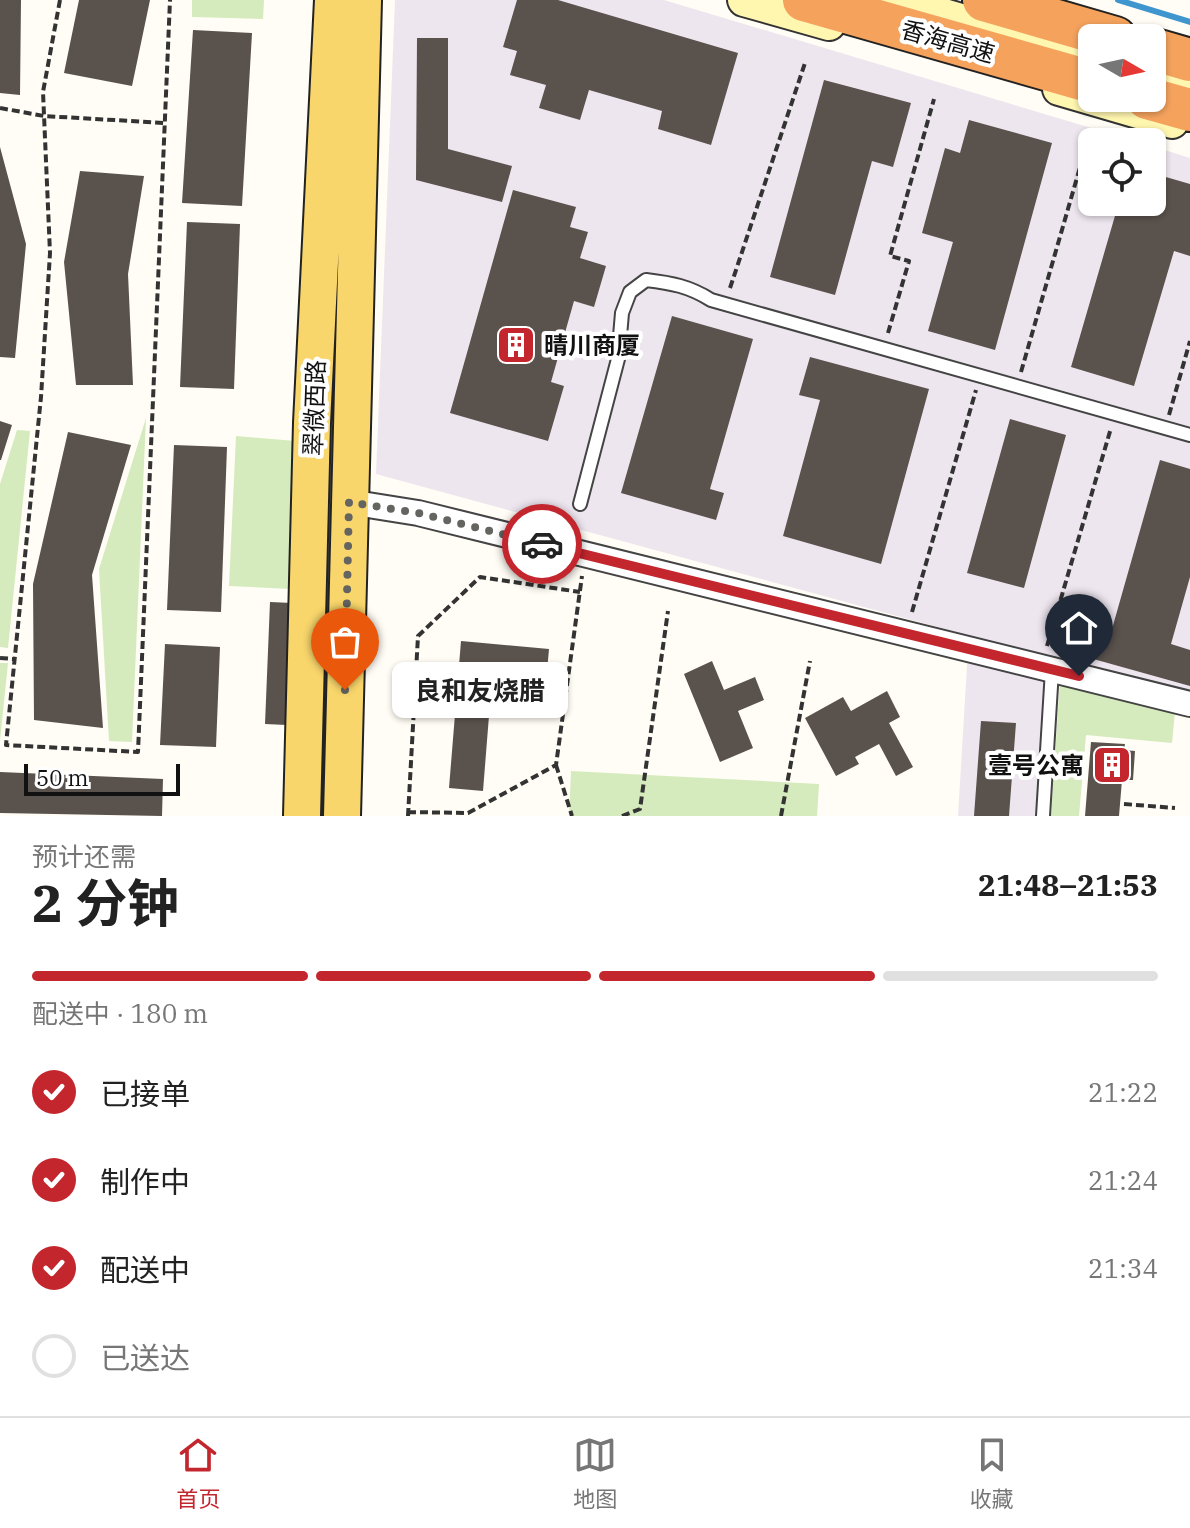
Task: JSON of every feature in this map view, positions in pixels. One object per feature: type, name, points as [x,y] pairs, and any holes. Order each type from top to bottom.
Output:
[{"type":"highway","name":"香海高速","points":[[804,0],[1078,78]]},
{"type":"highway","name":"香海高速","points":[[984,0],[1078,27]]},
{"type":"highway","points":[[1166,53],[1190,60]]},
{"type":"highway","points":[[1166,103],[1190,110]]},
{"type":"main road","name":"翠微西路","points":[[302,816],[312,423],[333,0]]},
{"type":"main road","name":"翠微西路","points":[[342,816],[363,0]]},
{"type":"main road","points":[[744,0],[1190,127]]},
{"type":"main road","points":[[892,0],[1078,54]]},
{"type":"main road","points":[[1166,79],[1190,86]]},
{"type":"street","points":[[349,502],[418,513],[1049,659],[1190,704]]},
{"type":"lane","points":[[580,504],[618,359],[622,313],[630,292],[646,280],[676,283],[724,304],[1190,435]]},
{"type":"lane","points":[[1043,816],[1049,659]]},
{"type":"path","points":[[60,0],[43,92],[50,253],[41,397],[6,745],[138,752],[170,0]]},
{"type":"path","points":[[724,304],[805,63]]},
{"type":"path","points":[[884,349],[909,261],[890,256],[934,99]]},
{"type":"path","points":[[0,108],[44,116],[165,123]]},
{"type":"path","points":[[1017,386],[1078,174]]},
{"type":"path","points":[[1165,428],[1190,341]]},
{"type":"path","points":[[1184,363],[1190,352]]},
{"type":"path","points":[[912,613],[980,376]]},
{"type":"path","points":[[1049,659],[1115,414]]},
{"type":"path","points":[[572,816],[556,765],[585,554]]},
{"type":"path","points":[[556,765],[468,813],[408,814],[418,636],[480,577],[580,592]]},
{"type":"path","points":[[622,816],[640,809],[668,611]]},
{"type":"path","points":[[0,658],[15,660]]},
{"type":"path","points":[[781,816],[810,661]]},
{"type":"path","points":[[1124,804],[1175,808]]},
{"type":"shaded area","points":[[395,0],[664,0],[1091,128],[1078,128],[1078,216],[1166,216],[1166,150],[1190,158],[1190,696],[376,474]]},
{"type":"shaded area","points":[[968,649],[1051,670],[1042,816],[958,816]]},
{"type":"green space","points":[[192,0],[264,0],[263,19],[192,17]]},
{"type":"green space","points":[[146,418],[132,742],[109,741],[99,569]]},
{"type":"green space","points":[[17,430],[30,431],[8,648],[0,647],[0,484]]},
{"type":"green space","points":[[236,436],[295,441],[292,589],[229,586]]},
{"type":"green space","points":[[0,663],[8,663],[0,741]]},
{"type":"green space","points":[[1060,680],[1175,712],[1172,743],[1086,735],[1079,816],[1051,816]]},
{"type":"green space","points":[[571,771],[819,784],[817,816],[569,816]]},
{"type":"building","points":[[0,0],[21,0],[20,95],[0,93]]},
{"type":"building","points":[[79,0],[150,0],[132,86],[64,73]]},
{"type":"building","points":[[517,0],[558,0],[738,53],[711,145],[658,129],[662,111],[589,90],[580,120],[539,108],[546,85],[510,75],[517,51],[503,47]]},
{"type":"building","points":[[193,30],[252,33],[242,206],[182,203]]},
{"type":"building","points":[[417,38],[448,38],[448,149],[512,166],[502,202],[416,180]]},
{"type":"building","points":[[824,80],[911,103],[893,167],[872,161],[835,295],[770,277]]},
{"type":"building","points":[[969,120],[1052,143],[995,350],[928,331],[953,242],[922,233],[945,148],[960,153]]},
{"type":"building","points":[[0,147],[26,244],[15,358],[0,357]]},
{"type":"building","points":[[80,171],[144,176],[128,274],[133,385],[76,385],[64,262]]},
{"type":"building","points":[[1166,177],[1190,184],[1190,256],[1174,251],[1134,386],[1071,367],[1115,216],[1166,216]]},
{"type":"building","name":"晴川商厦","points":[[513,190],[576,207],[570,227],[588,232],[580,258],[606,266],[594,307],[574,301],[551,382],[564,386],[548,441],[450,413]]},
{"type":"building","points":[[187,222],[240,224],[234,389],[180,387]]},
{"type":"building","points":[[672,316],[753,339],[710,489],[724,493],[716,520],[621,493]]},
{"type":"building","points":[[810,357],[929,389],[881,564],[783,536],[820,400],[799,395]]},
{"type":"building","points":[[1010,419],[1066,435],[1024,588],[967,573]]},
{"type":"building","points":[[0,421],[12,425],[1,460],[0,460]]},
{"type":"building","points":[[68,432],[131,445],[92,575],[103,728],[34,720],[33,584]]},
{"type":"building","points":[[174,445],[227,447],[221,612],[167,610]]},
{"type":"building","points":[[1160,460],[1190,469],[1190,577],[1171,644],[1190,650],[1190,686],[1054,648],[1064,616],[1112,629]]},
{"type":"building","points":[[270,602],[292,603],[287,725],[265,724]]},
{"type":"building","points":[[461,641],[549,649],[546,683],[492,678],[483,791],[449,788]]},
{"type":"building","points":[[165,644],[220,647],[216,747],[160,745]]},
{"type":"building","points":[[712,661],[724,690],[755,677],[764,700],[738,711],[753,748],[720,762],[684,674]]},
{"type":"building","points":[[887,691],[900,717],[889,723],[913,767],[896,776],[879,744],[855,757],[859,764],[836,776],[805,718],[843,697],[851,711]]},
{"type":"building","points":[[981,721],[1016,723],[1009,816],[974,816]]},
{"type":"building","name":"壹号公寓","points":[[1091,742],[1125,744],[1124,750],[1135,751],[1133,780],[1122,780],[1119,816],[1085,816]]},
{"type":"building","points":[[0,772],[163,779],[162,816],[0,813]]},
{"type":"waterway","points":[[1118,0],[1190,22]]},
{"type":"way so far","points":[[345,690],[349,502],[418,513],[542,544]]},
{"type":"place","name":"晴川商厦","points":[[516,345]]},
{"type":"place","name":"良和友烧腊","points":[[345,690]]},
{"type":"place","name":"壹号公寓","points":[[1112,765]]},
{"type":"route","points":[[542,544],[1079,676]]}]
